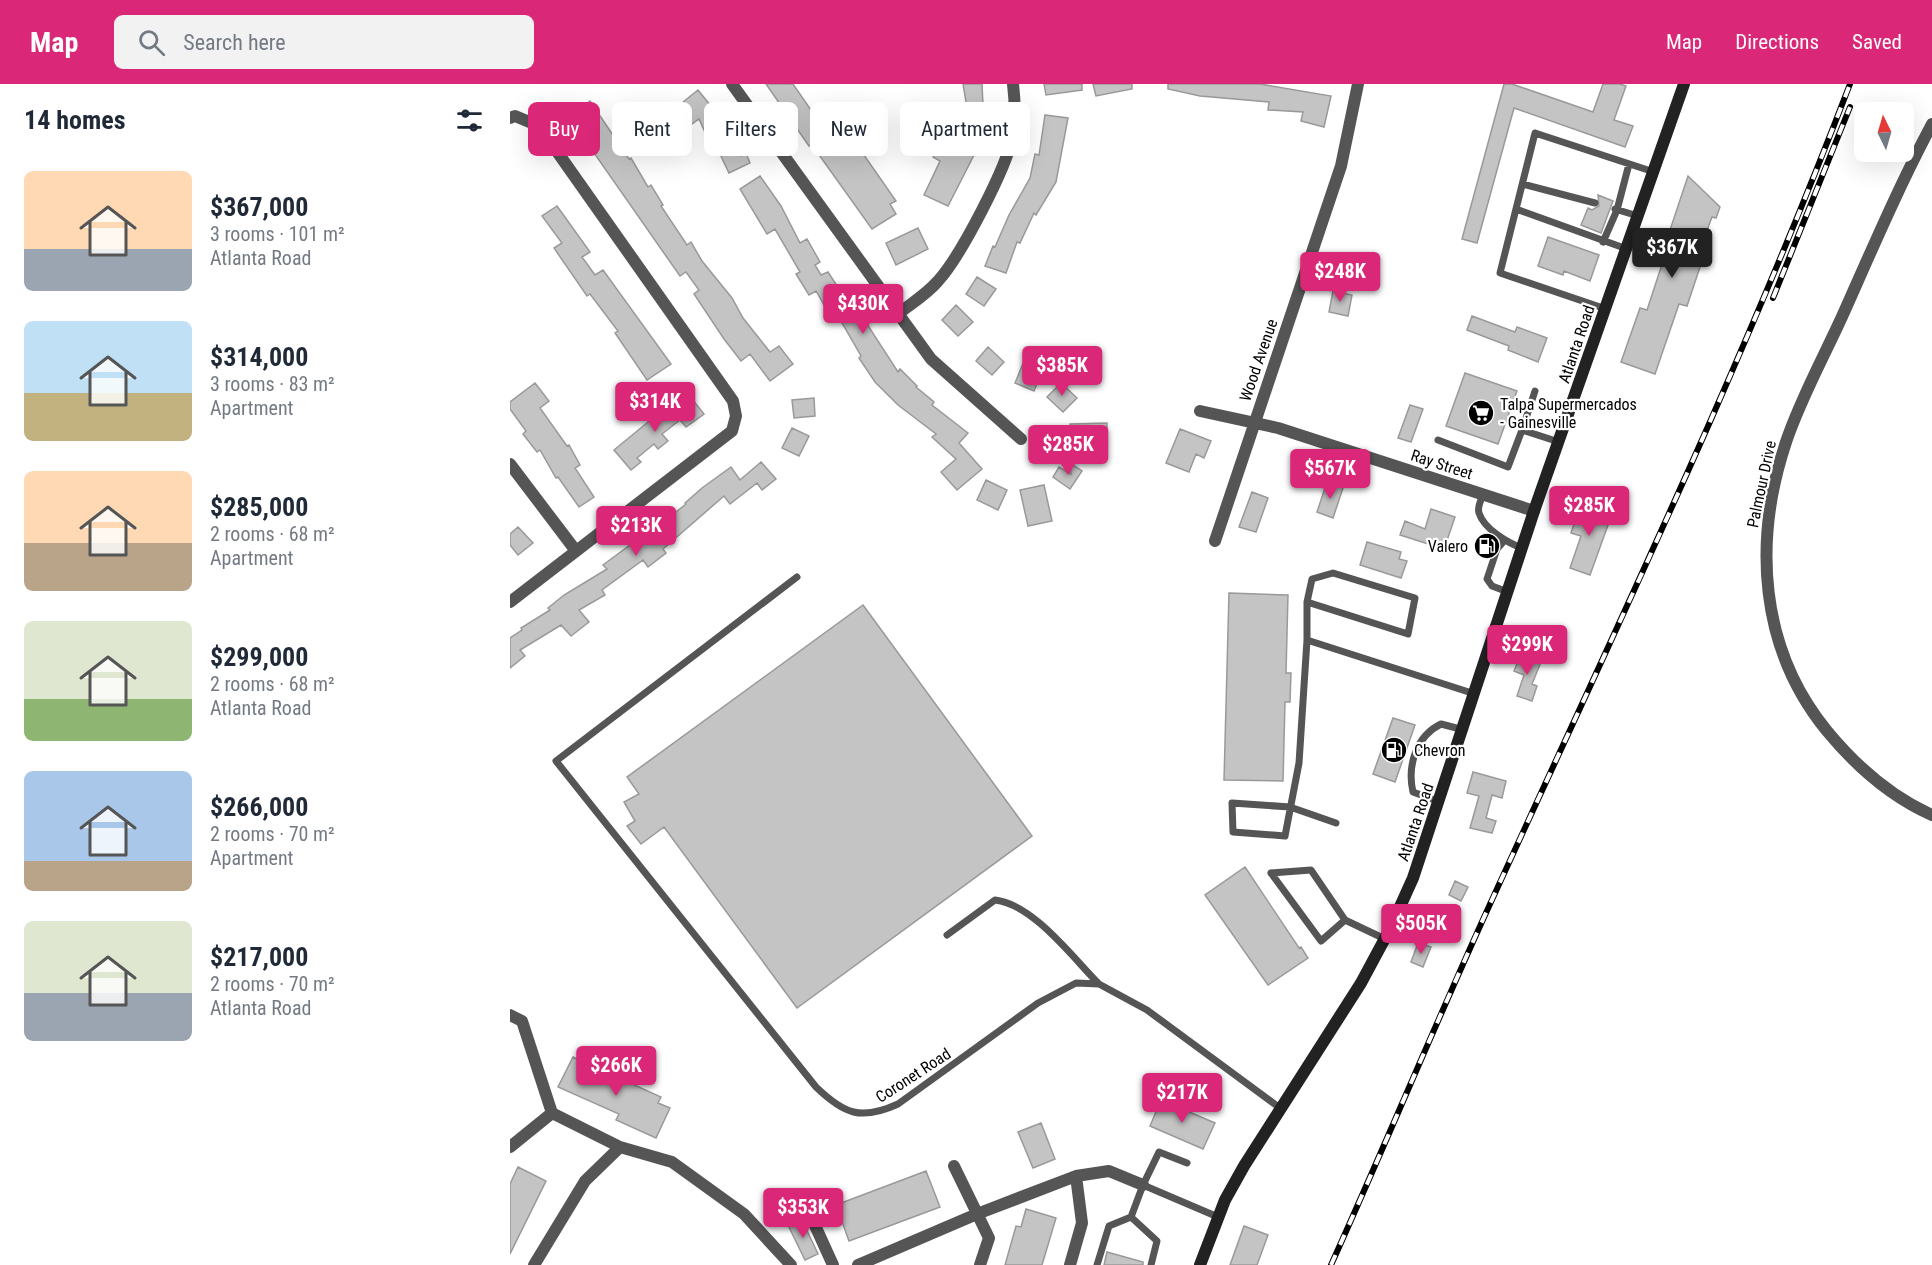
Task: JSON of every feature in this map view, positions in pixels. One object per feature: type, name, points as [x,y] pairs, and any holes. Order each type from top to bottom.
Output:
[{"type":"main road","name":"Atlanta Road","points":[[1200,1265],[1218,1217],[1244,1166],[1361,983],[1385,939],[1413,878],[1464,730],[1534,511],[1684,84]]},
{"type":"street","points":[[732,84],[931,359],[1021,439]]},
{"type":"street","points":[[899,313],[938,281],[956,257],[1004,166],[1013,136],[1016,110],[1013,84]]},
{"type":"street","name":"Wood Avenue","points":[[1215,541],[1341,166],[1358,84]]},
{"type":"street","points":[[510,117],[515,116],[539,126],[733,401],[736,416],[732,431],[510,602]]},
{"type":"street","name":"Palmour Drive","points":[[1932,124],[1907,170],[1786,441],[1773,489],[1766,535],[1765,573],[1783,660],[1808,708],[1842,750],[1878,783],[1909,805],[1932,814]]},
{"type":"street","name":"Ray Street","points":[[1200,411],[1254,422],[1534,511]]},
{"type":"street","points":[[510,464],[576,551]]},
{"type":"street","points":[[510,1015],[522,1021],[552,1113],[620,1147],[672,1162],[744,1214],[791,1265]]},
{"type":"street","points":[[510,1147],[552,1113]]},
{"type":"street","points":[[534,1265],[585,1181],[620,1147]]},
{"type":"street","points":[[954,1166],[989,1238],[980,1265]]},
{"type":"street","points":[[858,1265],[977,1214],[1076,1176],[1109,1171],[1143,1185]]},
{"type":"street","points":[[1070,1265],[1082,1223],[1076,1176]]},
{"type":"street","points":[[813,1221],[833,1265]]},
{"type":"lane","points":[[1606,309],[1500,273],[1535,133],[1654,172]]},
{"type":"lane","points":[[1603,242],[1616,210],[1629,164]]},
{"type":"lane","points":[[1523,184],[1595,203]]},
{"type":"lane","points":[[1516,209],[1627,249]]},
{"type":"lane","points":[[1616,210],[1638,216]]},
{"type":"lane","points":[[1438,440],[1508,467],[1535,391]]},
{"type":"lane","points":[[1522,430],[1558,442]]},
{"type":"lane","points":[[1484,495],[1478,512],[1504,541],[1522,548]]},
{"type":"lane","points":[[1504,541],[1497,549],[1487,579],[1492,586],[1508,592]]},
{"type":"lane","points":[[1307,602],[1408,634],[1415,598],[1333,573],[1312,579],[1307,602],[1307,640],[1299,763],[1290,807],[1285,836],[1233,832],[1232,803],[1290,807],[1336,823]]},
{"type":"lane","name":"Coronet Road","points":[[797,577],[556,760],[816,1087],[836,1106],[858,1113],[877,1114],[898,1104],[1059,990],[1076,983],[1099,984]]},
{"type":"lane","points":[[1307,640],[1475,694]]},
{"type":"lane","points":[[1440,802],[1413,792],[1411,772],[1420,739],[1429,730],[1441,724],[1464,730]]},
{"type":"lane","points":[[1345,920],[1321,941],[1271,873],[1311,870],[1345,920],[1385,939]]},
{"type":"lane","points":[[947,935],[995,900],[1005,901],[1021,908],[1099,984],[1147,1010],[1280,1108]]},
{"type":"lane","points":[[1097,1265],[1109,1226],[1131,1217],[1158,1152],[1187,1163]]},
{"type":"lane","points":[[1143,1185],[1218,1217]]},
{"type":"lane","points":[[1131,1217],[1157,1241],[1151,1265]]},
{"type":"building","points":[[766,84],[793,84],[810,109],[810,146],[798,130],[798,102],[778,102]]},
{"type":"building","points":[[963,84],[982,84],[983,102],[966,102]]},
{"type":"building","points":[[1044,84],[1082,84],[1082,90],[1046,95]]},
{"type":"building","points":[[1093,84],[1132,84],[1132,89],[1096,96]]},
{"type":"building","points":[[1168,84],[1260,84],[1331,96],[1324,127],[1301,121],[1303,112],[1268,110],[1269,102],[1200,96],[1168,89]]},
{"type":"building","points":[[1504,84],[1512,84],[1593,112],[1603,84],[1620,84],[1626,86],[1614,120],[1633,126],[1625,147],[1514,108],[1477,243],[1462,239]]},
{"type":"building","points":[[698,90],[708,102],[704,102],[704,130],[699,119],[692,124],[692,102],[683,102]]},
{"type":"building","points":[[1045,115],[1068,118],[1056,182],[1036,215],[1034,213],[1020,243],[1017,242],[1006,273],[985,266],[993,246],[995,247],[1009,215],[1030,178],[1035,154],[1039,155]]},
{"type":"building","points":[[600,116],[612,134],[612,156],[631,158],[648,187],[651,185],[663,205],[661,206],[687,245],[691,242],[702,261],[732,298],[743,318],[770,352],[779,346],[793,364],[770,381],[750,354],[741,361],[694,294],[699,290],[686,272],[680,276],[596,156],[600,156]]},
{"type":"building","points":[[721,156],[747,156],[750,163],[729,173]]},
{"type":"building","points":[[820,156],[865,156],[896,201],[890,204],[896,214],[872,229]]},
{"type":"building","points":[[973,156],[948,206],[924,195],[940,161],[933,157]]},
{"type":"building","points":[[760,176],[781,206],[800,243],[807,239],[820,262],[815,265],[821,275],[828,272],[839,289],[843,287],[898,372],[900,369],[934,402],[932,405],[968,433],[959,443],[982,469],[957,490],[941,472],[956,459],[932,437],[936,434],[898,405],[875,382],[859,358],[861,356],[838,316],[832,319],[816,291],[809,295],[796,274],[800,272],[775,229],[767,234],[740,189]]},
{"type":"building","points":[[1688,176],[1720,207],[1716,218],[1712,217],[1696,260],[1702,261],[1687,306],[1679,304],[1655,374],[1621,362],[1640,308],[1647,310]]},
{"type":"building","points":[[1598,195],[1613,201],[1601,233],[1581,225],[1588,208],[1592,210],[1599,206]]},
{"type":"building","points":[[557,206],[590,252],[582,257],[595,275],[603,270],[671,364],[647,380],[615,333],[618,331],[590,294],[587,296],[554,248],[562,243],[542,216]]},
{"type":"building","points":[[918,228],[928,249],[896,265],[886,243]]},
{"type":"building","points":[[1548,237],[1599,255],[1590,281],[1564,271],[1563,275],[1538,266]]},
{"type":"building","points":[[977,277],[996,289],[984,306],[966,294]]},
{"type":"building","points":[[1333,291],[1352,295],[1348,316],[1329,312]]},
{"type":"building","points":[[956,305],[973,322],[958,336],[942,320]]},
{"type":"building","points":[[1472,316],[1515,332],[1517,327],[1547,338],[1538,362],[1508,350],[1509,346],[1467,330]]},
{"type":"building","points":[[988,347],[1004,362],[992,375],[976,361]]},
{"type":"building","points":[[1024,361],[1043,369],[1034,391],[1015,383]]},
{"type":"building","points":[[1465,373],[1517,391],[1498,444],[1446,426]]},
{"type":"building","points":[[535,383],[549,401],[540,408],[567,446],[569,445],[580,465],[575,468],[594,497],[579,507],[558,477],[556,478],[540,450],[537,452],[523,434],[526,431],[510,409],[510,402]]},
{"type":"building","points":[[1061,383],[1077,398],[1063,412],[1047,397]]},
{"type":"building","points":[[814,398],[815,416],[794,418],[792,400]]},
{"type":"building","points":[[692,399],[704,414],[686,427],[680,420],[662,434],[668,441],[658,449],[654,444],[637,458],[641,462],[631,470],[614,450],[659,413],[664,420]]},
{"type":"building","points":[[1410,405],[1423,409],[1411,442],[1398,438]]},
{"type":"building","points":[[1107,423],[1107,447],[1070,447],[1070,424]]},
{"type":"building","points":[[792,428],[809,436],[799,456],[782,448]]},
{"type":"building","points":[[1180,429],[1211,441],[1204,458],[1196,454],[1189,472],[1166,463]]},
{"type":"building","points":[[761,462],[776,479],[762,490],[757,483],[730,504],[724,496],[663,549],[666,553],[648,567],[643,560],[602,590],[605,595],[579,610],[589,622],[571,636],[561,625],[520,650],[525,656],[510,668],[510,638],[522,630],[521,628],[550,610],[548,608],[564,595],[607,569],[603,565],[649,531],[650,533],[702,488],[731,467],[740,480]]},
{"type":"building","points":[[1070,463],[1082,471],[1070,489],[1053,477],[1059,467],[1071,474]]},
{"type":"building","points":[[986,480],[1007,490],[998,510],[977,500]]},
{"type":"building","points":[[1327,482],[1343,488],[1333,518],[1317,512]]},
{"type":"building","points":[[1044,485],[1052,521],[1028,526],[1020,490]]},
{"type":"building","points":[[1252,492],[1268,498],[1256,532],[1239,527]]},
{"type":"building","points":[[1581,503],[1612,514],[1590,575],[1570,568],[1581,536],[1571,533]]},
{"type":"building","points":[[1431,509],[1455,517],[1444,549],[1400,535],[1405,521],[1425,529]]},
{"type":"building","points":[[518,527],[533,543],[518,555],[510,545],[510,534]]},
{"type":"building","name":"Valero","points":[[1484,535],[1495,540],[1488,558],[1478,555]]},
{"type":"building","points":[[1367,542],[1401,552],[1399,559],[1407,561],[1401,578],[1360,565]]},
{"type":"building","points":[[1229,593],[1288,595],[1286,673],[1291,673],[1290,702],[1285,702],[1283,781],[1224,780]]},
{"type":"building","points":[[863,605],[1032,836],[797,1008],[664,827],[641,844],[627,826],[635,821],[624,802],[639,794],[627,777]]},
{"type":"building","points":[[1521,654],[1541,662],[1532,684],[1537,686],[1532,701],[1517,696],[1524,675],[1514,671]]},
{"type":"building","name":"Chevron","points":[[1393,718],[1415,725],[1395,782],[1373,774]]},
{"type":"building","points":[[1473,772],[1506,781],[1502,798],[1492,795],[1486,818],[1496,821],[1492,833],[1470,828],[1479,796],[1467,793]]},
{"type":"building","points":[[1245,867],[1308,958],[1268,985],[1205,895]]},
{"type":"building","points":[[1455,881],[1468,887],[1461,901],[1449,895]]},
{"type":"building","points":[[1418,943],[1431,947],[1423,967],[1411,962]]},
{"type":"building","points":[[573,1057],[661,1097],[658,1103],[670,1108],[656,1138],[616,1120],[619,1114],[558,1087]]},
{"type":"building","points":[[1161,1100],[1215,1123],[1203,1149],[1150,1126]]},
{"type":"building","points":[[1041,1123],[1055,1159],[1033,1168],[1018,1132]]},
{"type":"building","points":[[518,1167],[546,1181],[510,1254],[510,1184]]},
{"type":"building","points":[[926,1171],[940,1207],[849,1241],[836,1205]]},
{"type":"building","points":[[1026,1209],[1056,1218],[1042,1265],[1005,1265],[1016,1226],[1021,1227]]},
{"type":"building","points":[[801,1218],[818,1254],[805,1260],[788,1225]]},
{"type":"building","points":[[1244,1226],[1268,1235],[1257,1265],[1230,1265]]},
{"type":"building","points":[[1107,1252],[1143,1262],[1143,1265],[1104,1265]]},
{"type":"railway","points":[[1331,1265],[1475,938],[1724,390],[1768,289],[1850,84]]},
{"type":"railway","points":[[1773,298],[1850,107]]},
{"type":"place","name":"Talpa Supermercados - Gainesville","points":[[1481,413]]},
{"type":"place","name":"Valero","points":[[1487,546]]},
{"type":"place","name":"Chevron","points":[[1394,750]]}]
